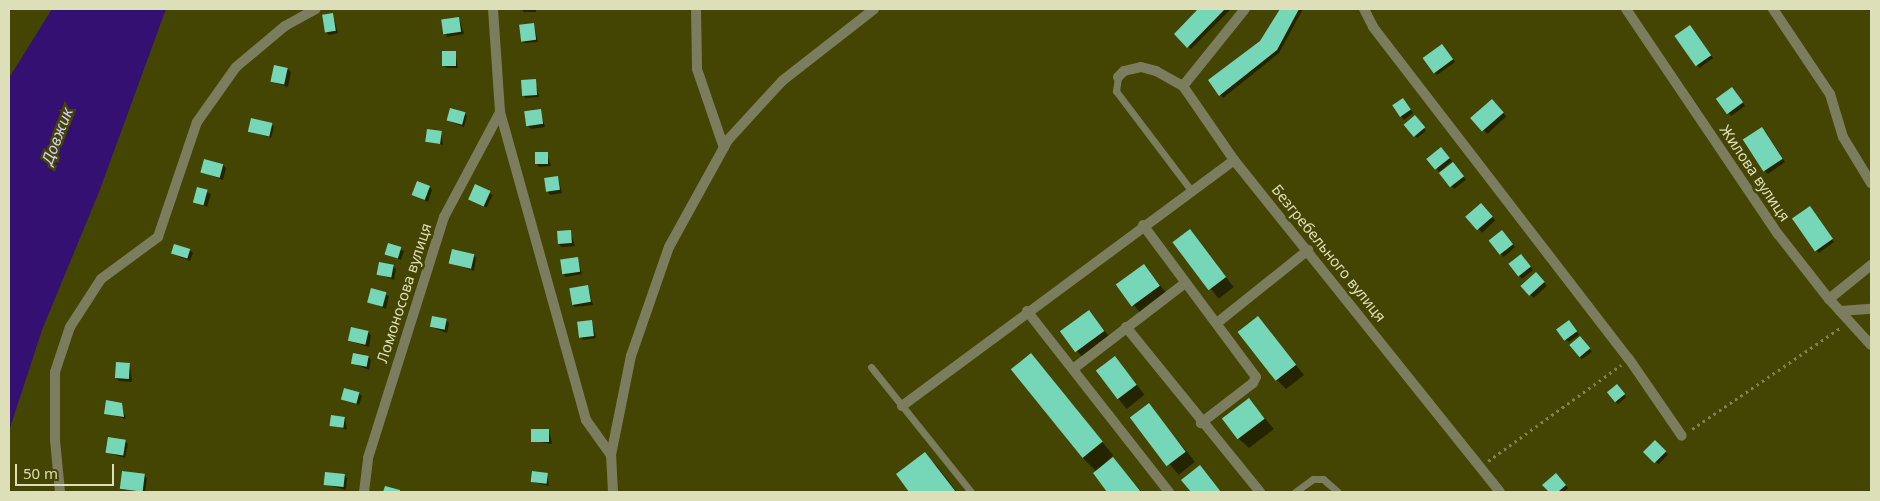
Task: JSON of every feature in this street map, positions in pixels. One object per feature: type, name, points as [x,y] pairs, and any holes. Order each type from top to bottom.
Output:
[{"type":"street","points":[[60,492],[55,440],[55,372],[70,326],[101,279],[158,237],[197,122],[236,66],[285,26],[316,9]]},
{"type":"street","points":[[493,9],[500,112],[586,420],[611,455]]},
{"type":"street","points":[[696,9],[697,69],[724,148]]},
{"type":"street","points":[[854,9],[862,17]]},
{"type":"street","points":[[613,492],[611,455],[631,356],[669,247],[724,148],[782,81],[874,9]]},
{"type":"street","points":[[1183,86],[1245,9]]},
{"type":"street","points":[[1364,9],[1373,27],[1629,359],[1682,436]]},
{"type":"street","name":"Жилова вулиця","points":[[1626,9],[1778,234],[1829,299],[1871,345]]},
{"type":"street","points":[[1773,9],[1830,94],[1843,137],[1871,183]]},
{"type":"street","name":"Безгребельного вулиця","points":[[1118,77],[1124,71],[1140,66],[1156,71],[1183,86],[1234,160],[1500,492]]},
{"type":"street","name":"Ломоносова вулиця","points":[[364,492],[368,458],[444,217],[500,112]]},
{"type":"street","points":[[902,406],[1190,189],[1234,160]]},
{"type":"street","points":[[1143,225],[1256,377],[1252,383],[1201,423]]},
{"type":"street","points":[[1217,323],[1308,250]]},
{"type":"street","points":[[1829,299],[1871,265]]},
{"type":"street","points":[[1073,369],[1185,283]]},
{"type":"street","points":[[1840,311],[1871,309]]},
{"type":"street","points":[[1027,311],[1169,492]]},
{"type":"street","points":[[1126,328],[1201,423],[1260,492]]},
{"type":"lane","points":[[1118,77],[1116,91],[1190,189]]},
{"type":"lane","points":[[871,367],[971,492]]},
{"type":"lane","points":[[1295,492],[1313,479],[1323,479],[1338,492]]},
{"type":"path","points":[[1682,436],[1849,321]]},
{"type":"path","points":[[1480,467],[1629,359]]},
{"type":"water","name":"Довжик","points":[[52,9],[166,9],[99,192],[42,330],[9,431],[9,78]]},
{"type":"building","points":[[1198,9],[1225,9],[1187,48],[1174,34]]},
{"type":"building","points":[[1280,9],[1299,9],[1277,50],[1219,96],[1208,80],[1260,41]]},
{"type":"building","points":[[333,13],[336,31],[325,32],[322,15]]},
{"type":"building","points":[[459,17],[461,32],[443,34],[441,20]]},
{"type":"building","points":[[534,23],[536,40],[521,42],[519,25]]},
{"type":"building","points":[[1690,25],[1711,55],[1696,66],[1674,36]]},
{"type":"building","points":[[1442,44],[1453,59],[1434,73],[1423,58]]},
{"type":"building","points":[[442,51],[456,51],[456,66],[442,66]]},
{"type":"building","points":[[274,65],[288,68],[284,85],[270,82]]},
{"type":"building","points":[[536,79],[537,95],[522,96],[521,80]]},
{"type":"building","points":[[1732,87],[1743,102],[1727,114],[1716,99]]},
{"type":"building","points":[[1403,98],[1411,110],[1400,117],[1392,105]]},
{"type":"building","points":[[1492,99],[1504,113],[1482,132],[1470,118]]},
{"type":"building","points":[[450,108],[465,112],[462,125],[447,121]]},
{"type":"building","points":[[541,109],[543,124],[526,126],[524,111]]},
{"type":"building","points":[[1415,115],[1425,127],[1414,137],[1404,125]]},
{"type":"building","points":[[251,118],[272,123],[269,137],[248,132]]},
{"type":"building","points":[[1762,127],[1783,159],[1763,171],[1743,140]]},
{"type":"building","points":[[427,129],[442,131],[440,144],[425,142]]},
{"type":"building","points":[[1441,147],[1450,158],[1435,170],[1426,159]]},
{"type":"building","points":[[535,152],[548,152],[548,164],[535,164]]},
{"type":"building","points":[[204,159],[223,164],[220,178],[200,173]]},
{"type":"building","points":[[1453,162],[1464,176],[1450,187],[1439,173]]},
{"type":"building","points":[[558,176],[560,190],[546,192],[544,178]]},
{"type":"building","points":[[417,181],[430,186],[425,200],[412,195]]},
{"type":"building","points":[[475,184],[491,191],[484,206],[468,200]]},
{"type":"building","points":[[197,187],[208,190],[203,205],[193,202]]},
{"type":"building","points":[[1481,203],[1493,217],[1477,230],[1465,217]]},
{"type":"building","points":[[1810,206],[1833,239],[1815,251],[1792,219]]},
{"type":"building","points":[[1190,229],[1226,277],[1209,290],[1172,242]]},
{"type":"building","points":[[571,230],[572,243],[558,244],[557,231]]},
{"type":"building","points":[[1502,230],[1513,244],[1500,255],[1489,240]]},
{"type":"building","points":[[388,243],[401,247],[398,259],[384,254]]},
{"type":"building","points":[[174,244],[190,249],[187,259],[171,254]]},
{"type":"building","points":[[452,249],[474,254],[471,269],[449,264]]},
{"type":"building","points":[[1521,254],[1531,267],[1518,276],[1508,264]]},
{"type":"building","points":[[578,257],[580,272],[562,274],[560,260]]},
{"type":"building","points":[[379,262],[394,265],[391,278],[377,275]]},
{"type":"building","points":[[1144,264],[1160,286],[1132,306],[1116,285]]},
{"type":"building","points":[[1536,272],[1545,282],[1529,296],[1520,286]]},
{"type":"building","points":[[588,285],[591,302],[572,305],[569,288]]},
{"type":"building","points":[[371,288],[386,292],[383,307],[367,302]]},
{"type":"building","points":[[1089,310],[1104,331],[1075,352],[1060,331]]},
{"type":"building","points":[[432,316],[447,319],[445,330],[430,327]]},
{"type":"building","points":[[1258,316],[1296,365],[1276,381],[1238,332]]},
{"type":"building","points":[[592,320],[594,336],[579,338],[577,322]]},
{"type":"building","points":[[1569,320],[1577,331],[1564,341],[1556,329]]},
{"type":"building","points":[[351,327],[369,331],[365,345],[348,341]]},
{"type":"building","points":[[1580,336],[1590,348],[1580,357],[1569,345]]},
{"type":"building","points":[[353,353],[369,356],[367,367],[351,364]]},
{"type":"building","points":[[1031,353],[1103,442],[1083,458],[1011,369]]},
{"type":"building","points":[[1115,356],[1137,385],[1117,399],[1096,370]]},
{"type":"building","points":[[116,362],[130,363],[129,379],[115,378]]},
{"type":"building","points":[[1617,384],[1625,394],[1615,402],[1607,392]]},
{"type":"building","points":[[344,388],[359,392],[356,404],[341,400]]},
{"type":"building","points":[[1249,398],[1265,419],[1237,439],[1222,418]]},
{"type":"building","points":[[106,400],[122,403],[124,417],[104,414]]},
{"type":"building","points":[[1149,403],[1186,452],[1167,466],[1130,417]]},
{"type":"building","points":[[331,415],[345,417],[343,428],[329,426]]},
{"type":"building","points":[[531,429],[549,429],[549,442],[531,442]]},
{"type":"building","points":[[108,437],[126,440],[123,456],[105,453]]},
{"type":"building","points":[[1655,440],[1666,451],[1654,463],[1643,452]]},
{"type":"building","points":[[925,452],[956,492],[909,492],[896,474]]},
{"type":"building","points":[[1113,457],[1141,492],[1107,492],[1093,473]]},
{"type":"building","points":[[1200,465],[1221,492],[1191,492],[1181,480]]},
{"type":"building","points":[[122,471],[145,474],[143,492],[120,489]]},
{"type":"building","points":[[532,471],[548,473],[547,484],[531,482]]},
{"type":"building","points":[[325,472],[345,474],[344,487],[324,485]]},
{"type":"building","points":[[1556,473],[1566,485],[1558,492],[1549,492],[1542,485]]},
{"type":"building","points":[[385,486],[400,490],[400,492],[383,492]]}]
